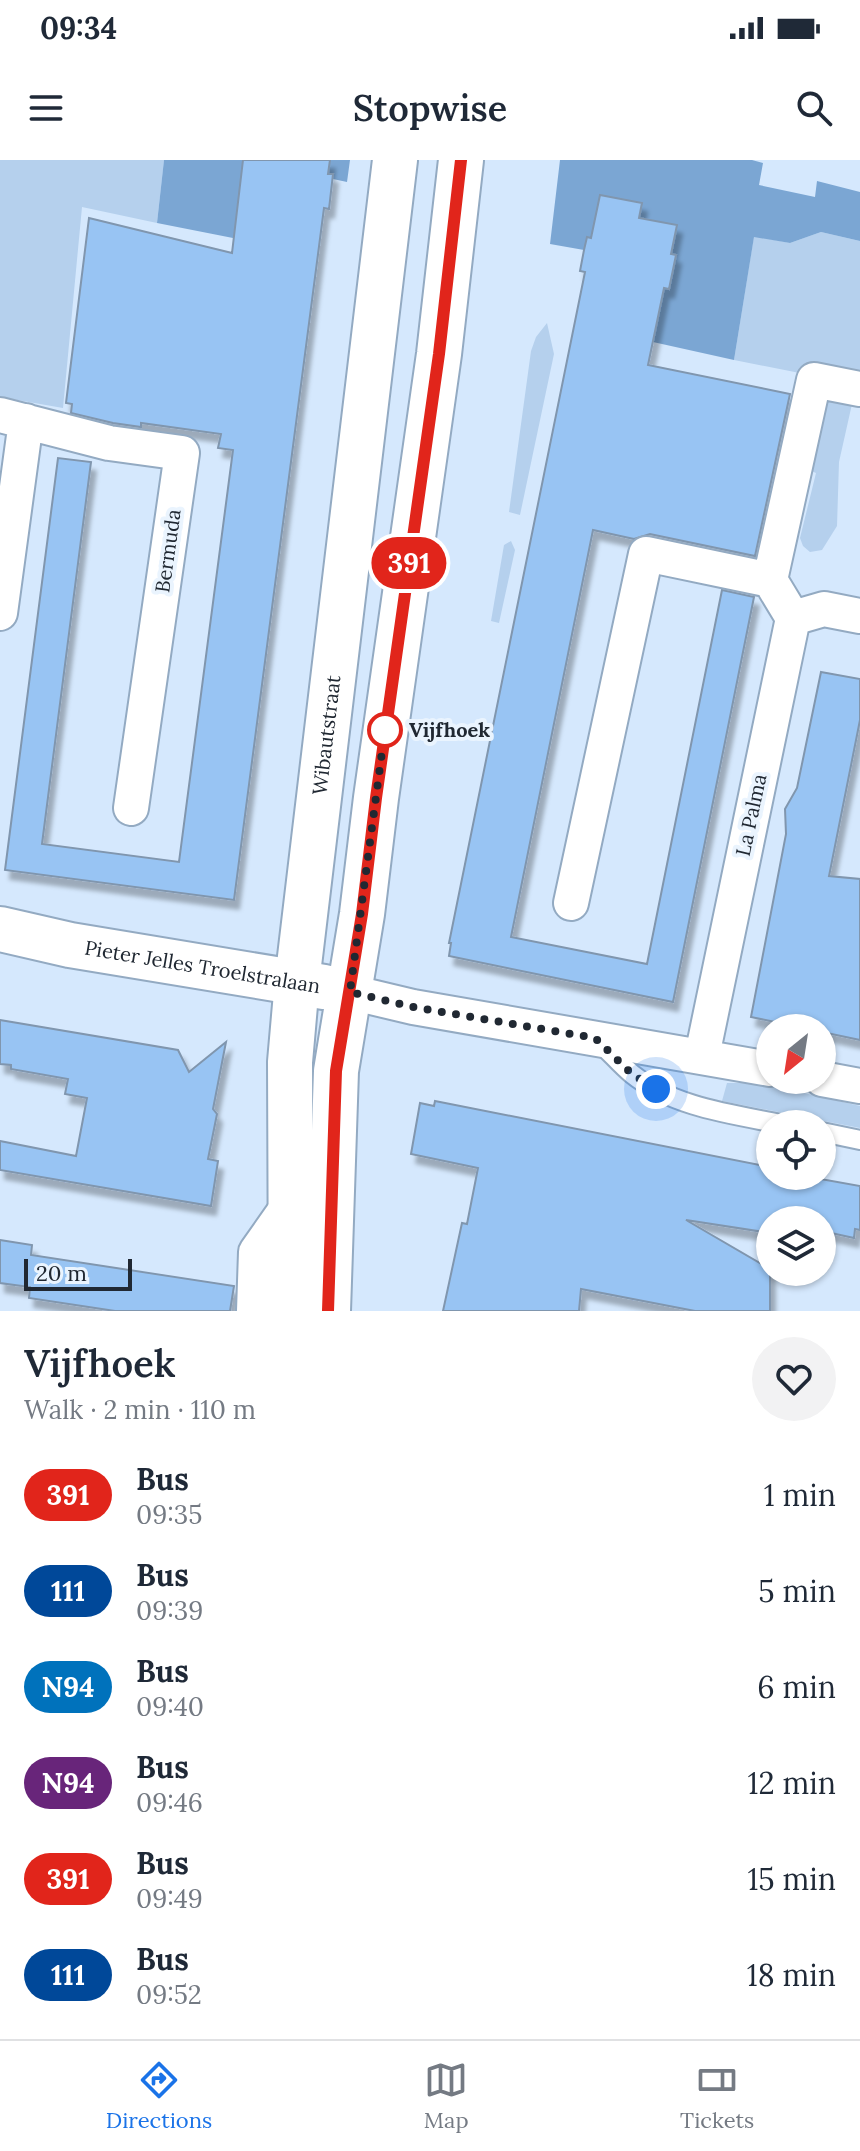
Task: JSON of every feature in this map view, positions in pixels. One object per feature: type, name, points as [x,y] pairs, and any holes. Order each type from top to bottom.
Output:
[{"type":"main road","name":"Wibautstraat","points":[[291,1311],[290,1062],[297,982],[395,160]]},
{"type":"main road","points":[[328,1311],[336,1071],[350,992],[439,354],[461,160]]},
{"type":"main road","name":"Pieter Jelles Troelstralaan","points":[[0,929],[70,945],[350,992]]},
{"type":"street","points":[[860,389],[814,380],[770,580],[793,618],[824,609],[860,616]]},
{"type":"street","points":[[0,613],[13,418]]},
{"type":"street","name":"Bermuda","points":[[13,418],[109,443],[182,453],[131,808]]},
{"type":"street","points":[[571,903],[646,554],[770,580]]},
{"type":"street","name":"La Palma","points":[[702,1056],[793,618]]},
{"type":"street","name":"Pieter Jelles Troelstralaan","points":[[350,992],[413,1007],[756,1066]]},
{"type":"street","points":[[836,1082],[860,1086]]},
{"type":"street","points":[[254,1311],[256,1252],[289,1205]]},
{"type":"lane","points":[[595,1038],[632,1074],[656,1089],[706,1109],[756,1119]]},
{"type":"lane","points":[[836,1135],[860,1140]]},
{"type":"shaded area","points":[[0,160],[164,160],[157,223],[82,207],[63,408],[0,397]]},
{"type":"shaded area","points":[[164,160],[248,160],[243,163],[238,239],[157,223]]},
{"type":"shaded area","points":[[330,160],[350,160],[347,182],[333,179],[333,174],[328,174]]},
{"type":"shaded area","points":[[560,160],[752,160],[763,163],[759,185],[815,197],[817,181],[860,192],[860,241],[821,232],[790,243],[754,237],[734,360],[653,342],[664,288],[669,289],[676,225],[639,218],[600,195],[591,238],[587,238],[584,250],[550,244]]},
{"type":"shaded area","points":[[821,232],[860,241],[860,385],[734,360],[754,236],[790,243]]},
{"type":"shaded area","points":[[547,323],[554,354],[520,515],[509,512],[531,351],[536,337]]},
{"type":"shaded area","points":[[822,391],[854,395],[839,462],[837,526],[822,550],[810,552],[800,538],[816,473],[807,469]]},
{"type":"shaded area","points":[[511,541],[515,550],[499,623],[491,621],[504,545]]},
{"type":"shaded area","points":[[727,1083],[756,1083],[756,1094],[808,1094],[860,1106],[860,1128],[836,1123],[836,1110],[768,1110],[722,1101]]},
{"type":"building","points":[[243,160],[330,160],[328,174],[333,174],[329,209],[324,208],[234,900],[5,870],[58,458],[91,462],[42,844],[179,862],[233,450],[218,448],[221,434],[141,423],[141,427],[113,423],[71,413],[72,404],[66,403],[89,218],[232,253]]},
{"type":"building","points":[[600,195],[642,203],[639,218],[677,225],[671,254],[676,255],[669,289],[664,288],[648,365],[790,394],[755,556],[650,534],[634,539],[593,530],[511,937],[647,964],[722,590],[754,597],[673,1002],[449,956],[449,943],[585,272],[580,271],[584,250],[587,237],[591,238]]},
{"type":"building","points":[[821,672],[860,679],[860,720],[829,876],[860,879],[860,1040],[836,1035],[836,1014],[756,1014],[756,1018],[751,1017],[786,834],[785,809],[797,788]]},
{"type":"building","points":[[0,1020],[178,1050],[189,1072],[226,1042],[213,1109],[217,1114],[208,1159],[218,1161],[211,1206],[0,1170],[0,1141],[76,1156],[87,1098],[65,1094],[68,1079],[11,1069],[11,1065],[0,1064]]},
{"type":"building","points":[[435,1101],[756,1164],[756,1190],[836,1190],[836,1182],[860,1186],[860,1230],[855,1229],[854,1238],[836,1234],[836,1206],[756,1206],[756,1231],[686,1220],[756,1261],[756,1286],[770,1286],[770,1311],[695,1311],[581,1289],[579,1311],[443,1311],[462,1223],[467,1224],[478,1168],[411,1154],[420,1103],[434,1106]]},
{"type":"building","points":[[0,1240],[32,1245],[31,1255],[234,1286],[230,1311],[115,1311],[29,1298],[30,1287],[0,1283]]},
{"type":"bus line","name":"391","points":[[328,1311],[336,1071],[362,914],[439,354],[461,160]]},
{"type":"place","name":"Vijfhoek","points":[[385,730]]},
{"type":"route","points":[[385,730],[386,722],[350,992],[413,1007],[595,1038],[632,1074],[656,1089]]}]
